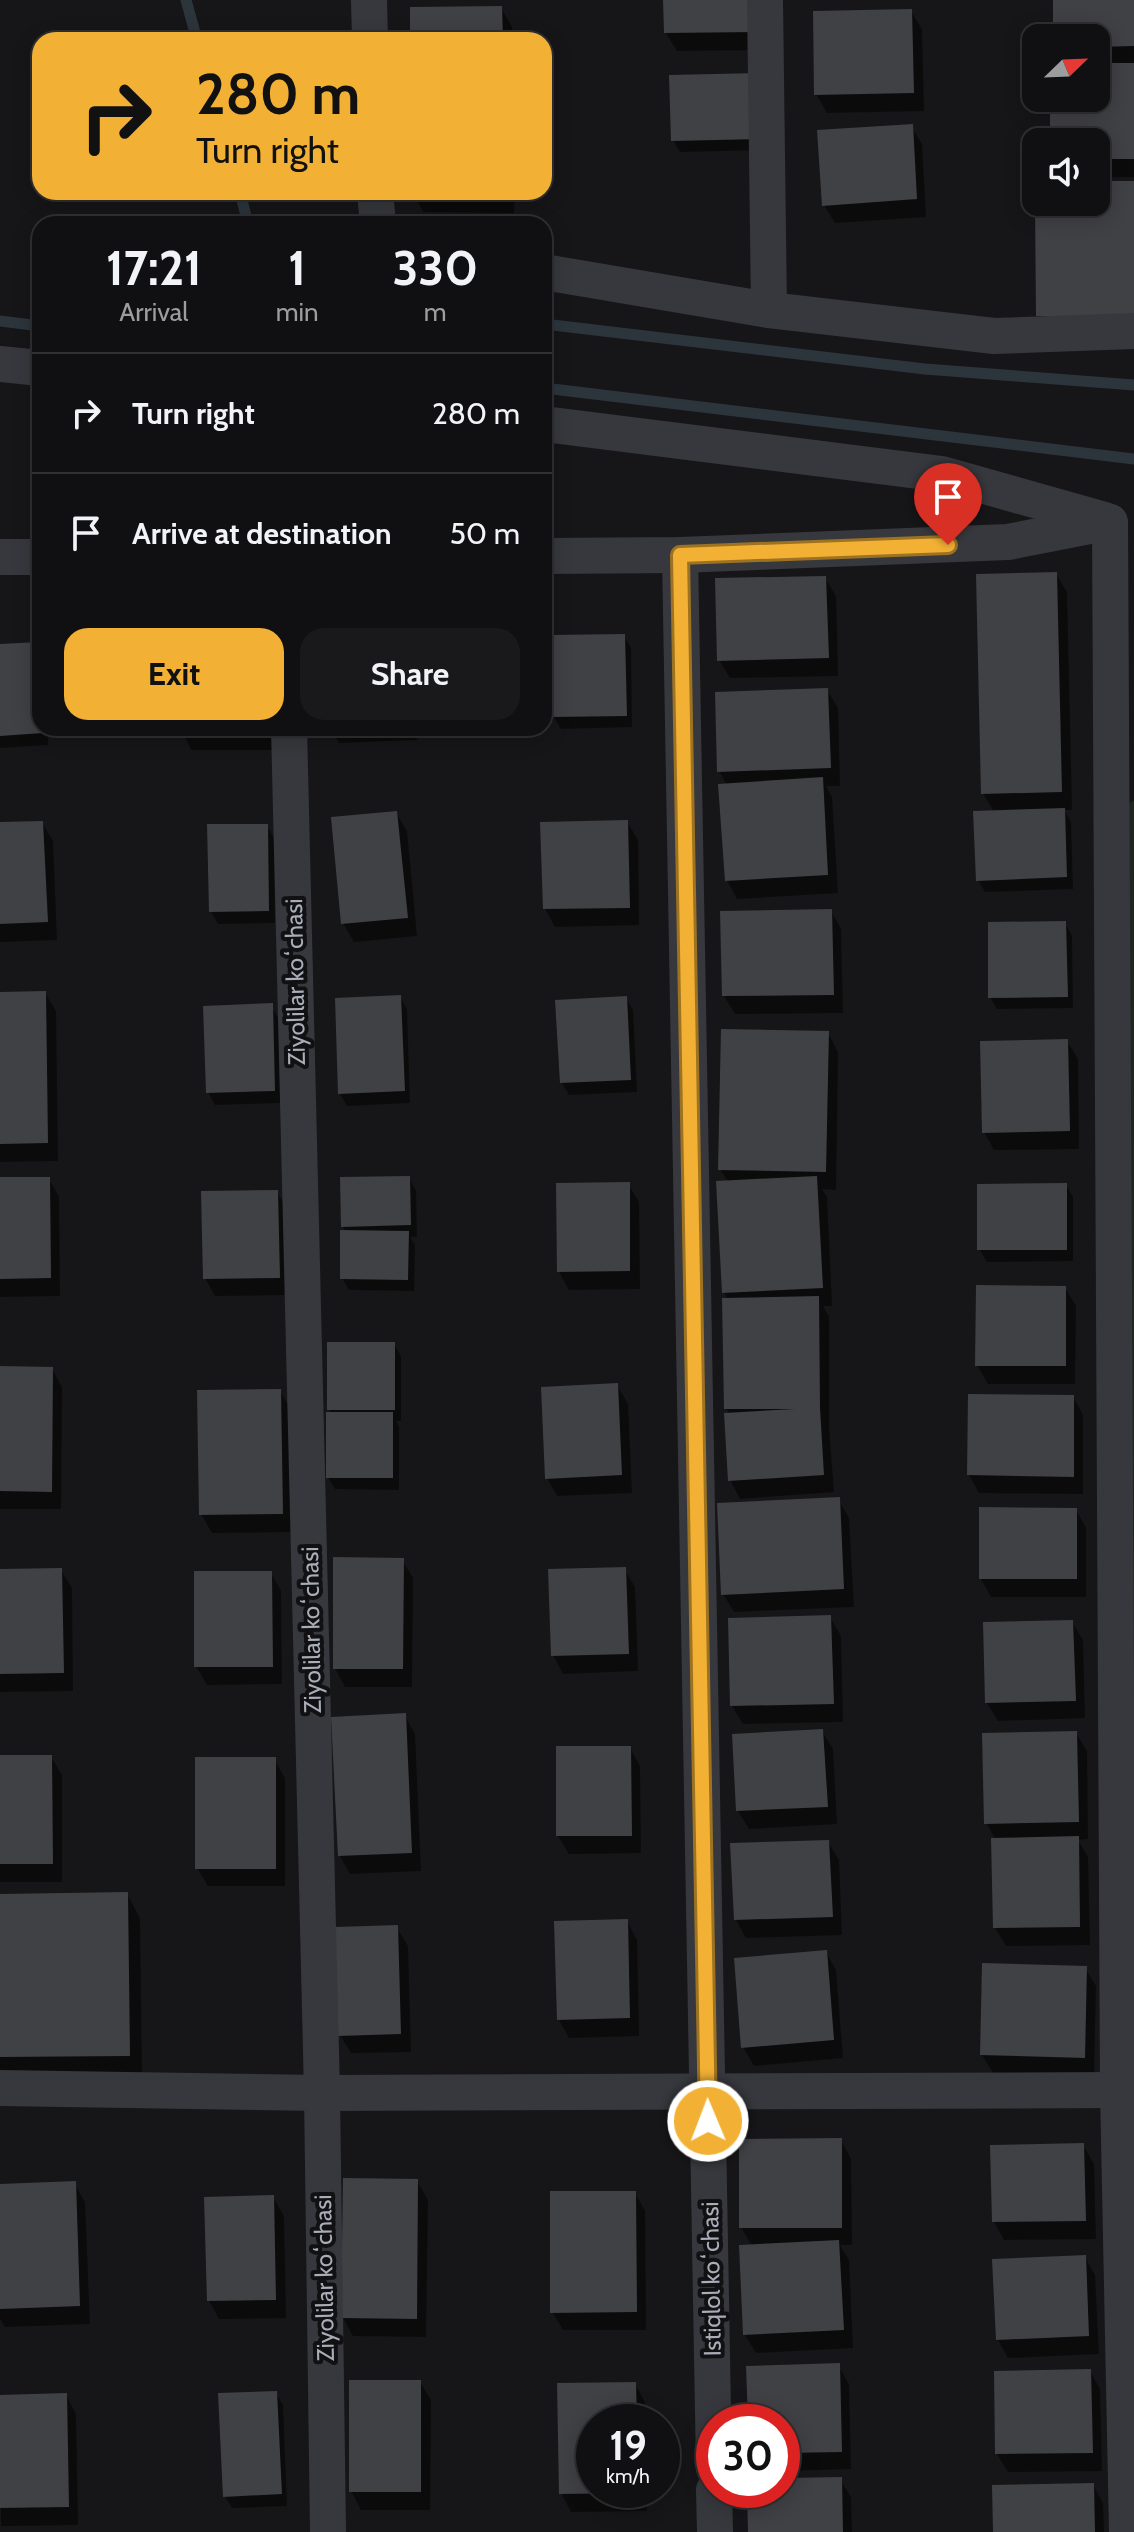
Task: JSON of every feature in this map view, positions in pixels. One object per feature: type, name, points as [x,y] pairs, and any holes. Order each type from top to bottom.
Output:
[{"type":"street","points":[[369,0],[370,32]]},
{"type":"street","points":[[765,0],[769,310]]},
{"type":"street","points":[[552,273],[769,310],[994,336],[1134,331]]},
{"type":"street","points":[[0,364],[32,367]]},
{"type":"street","points":[[552,425],[942,474],[1122,524]]},
{"type":"street","points":[[552,556],[680,555],[1008,542],[1122,524]]},
{"type":"street","points":[[1122,524],[1118,2090],[1127,2532]]},
{"type":"street","name":"Istiqlol koʻchasi","points":[[680,555],[713,2404]]},
{"type":"street","points":[[0,557],[32,557]]},
{"type":"street","name":"Ziyolilar koʻchasi","points":[[289,736],[322,2093],[328,2532]]},
{"type":"street","points":[[0,2088],[322,2093],[1118,2090]]},
{"type":"street","points":[[714,2508],[715,2532]]},
{"type":"shaded area","points":[[1134,801],[1134,1894],[1116,806]]},
{"type":"building","points":[[663,0],[757,0],[757,32],[664,33]]},
{"type":"building","points":[[1053,0],[1134,0],[1134,46],[1110,47],[1110,24],[1053,24]]},
{"type":"building","points":[[502,6],[503,32],[410,32],[410,7]]},
{"type":"building","points":[[912,9],[914,93],[814,95],[813,11]]},
{"type":"building","points":[[1110,63],[1134,63],[1134,159],[1110,159],[1110,128],[1050,128],[1050,112],[1110,112]]},
{"type":"building","points":[[760,73],[762,139],[671,141],[669,75]]},
{"type":"building","points":[[913,124],[917,199],[822,206],[817,130]]},
{"type":"building","points":[[1110,181],[1134,181],[1134,316],[1036,316],[1035,216],[1110,216]]},
{"type":"building","points":[[1057,572],[1062,792],[981,794],[976,574]]},
{"type":"building","points":[[826,576],[829,658],[717,661],[715,578]]},
{"type":"building","points":[[625,634],[627,716],[552,717],[552,635]]},
{"type":"building","points":[[32,642],[32,734],[0,736],[0,644]]},
{"type":"building","points":[[828,688],[831,768],[717,772],[715,692]]},
{"type":"building","points":[[823,777],[828,875],[725,881],[718,784]]},
{"type":"building","points":[[1065,808],[1067,877],[976,881],[973,811]]},
{"type":"building","points":[[397,811],[408,918],[341,924],[331,817]]},
{"type":"building","points":[[628,820],[630,908],[543,909],[540,822]]},
{"type":"building","points":[[43,821],[48,922],[0,924],[0,822]]},
{"type":"building","points":[[207,824],[268,824],[269,911],[209,912]]},
{"type":"building","points":[[832,909],[834,995],[722,996],[720,911]]},
{"type":"building","points":[[1066,921],[1068,997],[988,998],[988,922]]},
{"type":"building","points":[[46,991],[48,1143],[0,1144],[0,992]]},
{"type":"building","points":[[401,995],[405,1091],[338,1094],[335,998]]},
{"type":"building","points":[[627,996],[631,1080],[560,1083],[555,1000]]},
{"type":"building","points":[[273,1003],[275,1091],[206,1093],[203,1006]]},
{"type":"building","points":[[721,1029],[829,1031],[826,1172],[718,1170]]},
{"type":"building","points":[[1068,1039],[1070,1131],[982,1133],[980,1041]]},
{"type":"building","points":[[410,1176],[411,1225],[341,1227],[340,1177]]},
{"type":"building","points":[[817,1176],[823,1288],[722,1293],[716,1181]]},
{"type":"building","points":[[0,1177],[50,1177],[51,1278],[0,1279]]},
{"type":"building","points":[[630,1182],[630,1271],[557,1272],[556,1183]]},
{"type":"building","points":[[1067,1183],[1067,1250],[977,1250],[977,1184]]},
{"type":"building","points":[[278,1190],[280,1278],[203,1279],[201,1191]]},
{"type":"building","points":[[340,1230],[409,1231],[408,1280],[340,1279]]},
{"type":"building","points":[[976,1285],[1066,1286],[1066,1366],[975,1366]]},
{"type":"building","points":[[819,1296],[824,1475],[728,1481],[724,1413],[795,1409],[724,1409],[722,1298]]},
{"type":"building","points":[[327,1342],[395,1342],[395,1410],[327,1410]]},
{"type":"building","points":[[0,1366],[53,1367],[52,1492],[0,1491]]},
{"type":"building","points":[[618,1383],[622,1475],[545,1479],[541,1387]]},
{"type":"building","points":[[281,1389],[283,1514],[199,1515],[197,1390]]},
{"type":"building","points":[[968,1394],[1074,1395],[1074,1477],[967,1475]]},
{"type":"building","points":[[326,1412],[393,1412],[393,1478],[326,1478]]},
{"type":"building","points":[[840,1497],[844,1589],[721,1595],[717,1503]]},
{"type":"building","points":[[979,1507],[1077,1508],[1077,1579],[979,1579]]},
{"type":"building","points":[[333,1557],[404,1558],[403,1669],[333,1669]]},
{"type":"building","points":[[626,1567],[629,1654],[551,1656],[548,1569]]},
{"type":"building","points":[[62,1568],[64,1673],[0,1674],[0,1569]]},
{"type":"building","points":[[194,1571],[272,1571],[273,1667],[194,1667]]},
{"type":"building","points":[[831,1615],[834,1704],[730,1706],[728,1618]]},
{"type":"building","points":[[1073,1620],[1076,1701],[985,1703],[983,1622]]},
{"type":"building","points":[[406,1713],[412,1853],[338,1856],[331,1717]]},
{"type":"building","points":[[823,1729],[828,1807],[736,1811],[732,1734]]},
{"type":"building","points":[[1077,1731],[1079,1822],[984,1824],[982,1733]]},
{"type":"building","points":[[556,1746],[631,1746],[632,1836],[556,1836]]},
{"type":"building","points":[[0,1755],[52,1755],[53,1864],[0,1864]]},
{"type":"building","points":[[195,1757],[276,1757],[276,1869],[195,1869]]},
{"type":"building","points":[[1079,1836],[1080,1927],[993,1928],[991,1838]]},
{"type":"building","points":[[829,1840],[833,1917],[734,1920],[730,1843]]},
{"type":"building","points":[[128,1892],[130,2056],[0,2057],[0,1894]]},
{"type":"building","points":[[628,1919],[630,2018],[557,2020],[554,1921]]},
{"type":"building","points":[[398,1925],[401,2034],[338,2036],[335,1927]]},
{"type":"building","points":[[827,1950],[834,2040],[741,2048],[734,1958]]},
{"type":"building","points":[[982,1963],[1087,1966],[1085,2058],[980,2055]]},
{"type":"building","points":[[842,2138],[842,2228],[739,2228],[739,2139]]},
{"type":"building","points":[[1084,2143],[1086,2221],[992,2222],[990,2145]]},
{"type":"building","points":[[343,2178],[418,2179],[417,2319],[341,2318]]},
{"type":"building","points":[[76,2181],[80,2306],[0,2309],[0,2184]]},
{"type":"building","points":[[550,2191],[636,2191],[637,2312],[550,2313]]},
{"type":"building","points":[[274,2195],[276,2300],[207,2301],[204,2197]]},
{"type":"building","points":[[839,2240],[844,2330],[743,2335],[739,2245]]},
{"type":"building","points":[[1086,2255],[1089,2336],[996,2340],[992,2259]]},
{"type":"building","points":[[840,2363],[842,2452],[800,2453],[800,2404],[747,2404],[746,2366]]},
{"type":"building","points":[[1091,2369],[1093,2453],[995,2454],[994,2371]]},
{"type":"building","points":[[349,2380],[421,2380],[421,2492],[349,2492]]},
{"type":"building","points":[[636,2382],[637,2404],[576,2404],[576,2494],[559,2494],[557,2383]]},
{"type":"building","points":[[277,2391],[282,2494],[223,2497],[218,2393]]},
{"type":"building","points":[[67,2393],[69,2507],[0,2508],[0,2395]]},
{"type":"building","points":[[842,2477],[843,2532],[748,2532],[747,2508],[800,2508],[800,2478]]},
{"type":"building","points":[[1094,2483],[1095,2532],[993,2532],[992,2485]]},
{"type":"waterway","points":[[186,0],[195,32]]},
{"type":"waterway","points":[[242,200],[246,216]]},
{"type":"waterway","points":[[0,321],[32,325]]},
{"type":"waterway","points":[[552,325],[925,369],[1134,385]]},
{"type":"waterway","points":[[552,389],[1134,459]]},
{"type":"route","points":[[708,2121],[680,555],[948,545]]}]
